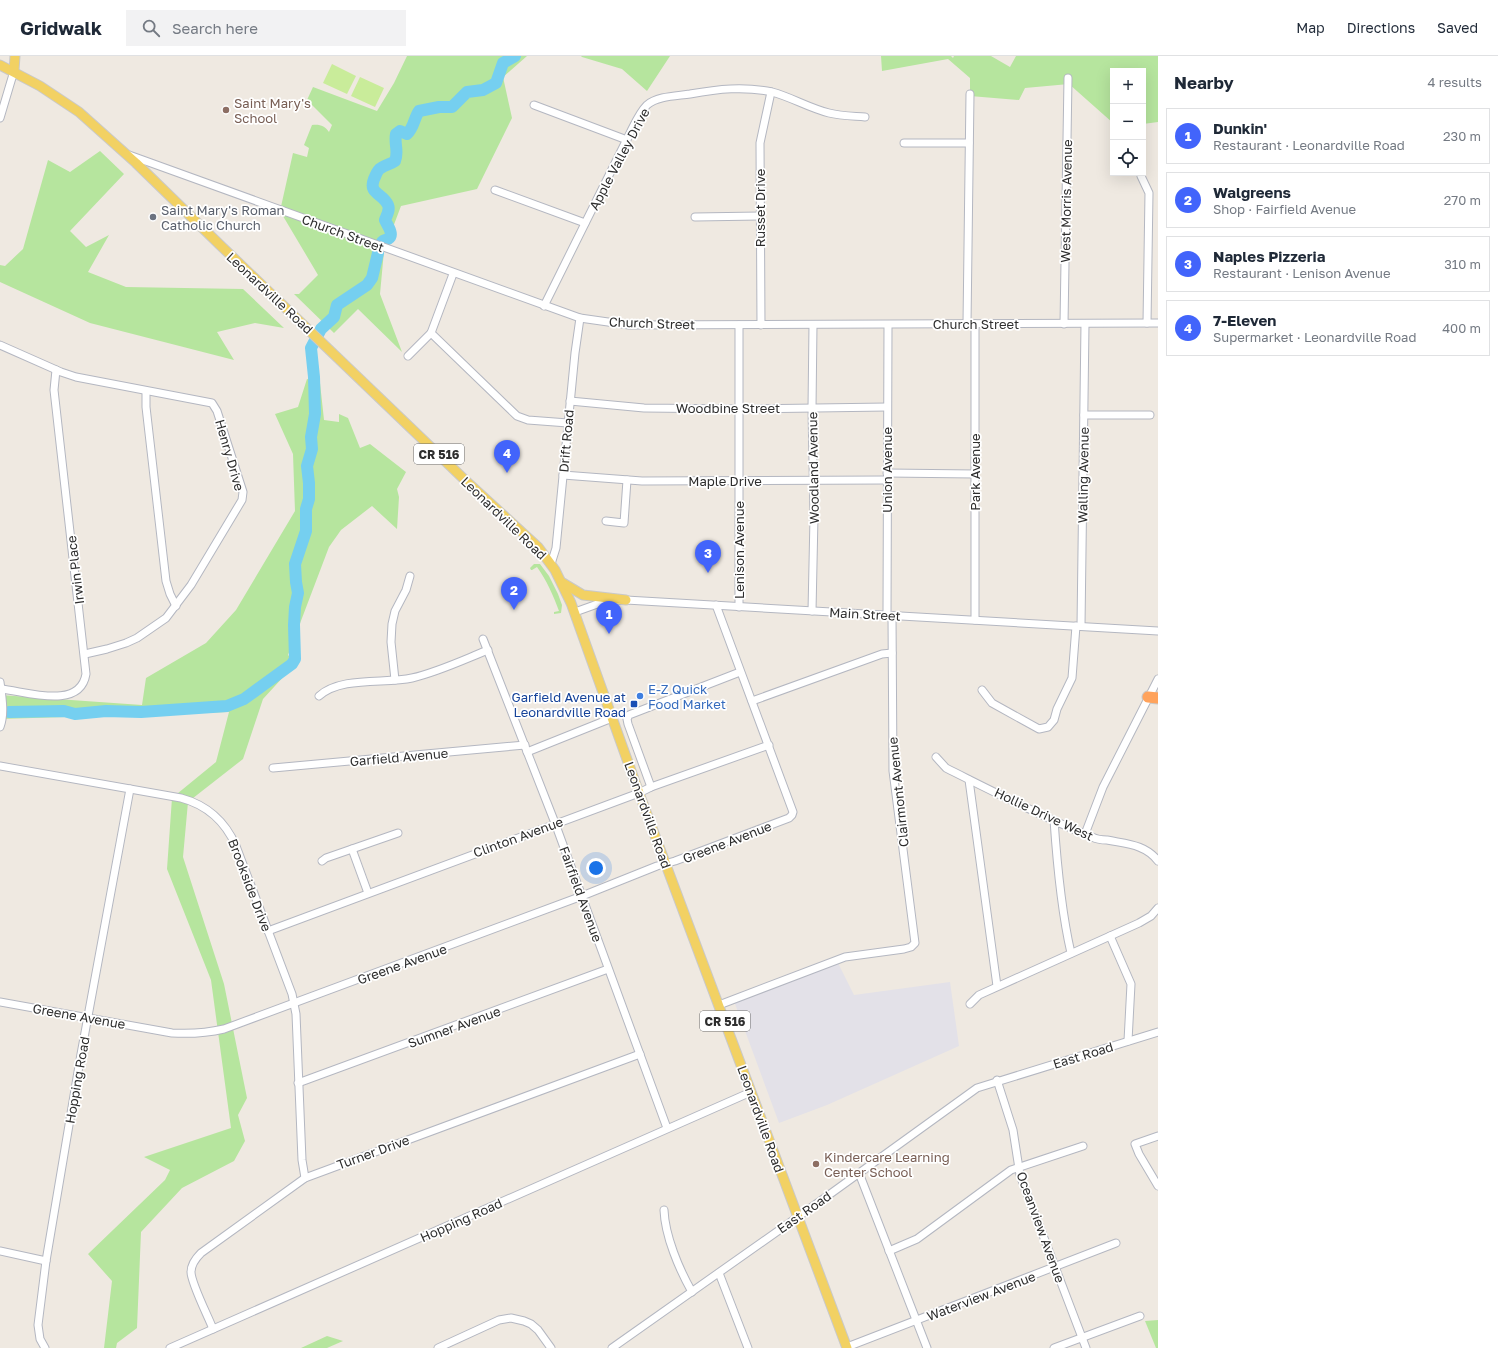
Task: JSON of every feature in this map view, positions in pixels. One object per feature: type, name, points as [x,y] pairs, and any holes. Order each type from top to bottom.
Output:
[{"type":"main road","points":[[14,71],[15,56]]},
{"type":"main road","name":"Leonardville Road","points":[[0,65],[40,86],[79,112],[126,154],[466,481],[538,547],[551,564],[563,583],[575,612],[639,793],[847,1348]]},
{"type":"main road","points":[[563,583],[583,595],[626,600]]},
{"type":"street","points":[[0,118],[14,71]]},
{"type":"street","name":"West Morris Avenue","points":[[1064,324],[1068,78]]},
{"type":"street","name":"Apple Valley Drive","points":[[544,306],[627,140],[646,106],[656,100],[730,88],[750,89],[771,92],[829,113],[865,117]]},
{"type":"street","name":"Russet Drive","points":[[761,325],[760,143],[771,92]]},
{"type":"street","points":[[967,324],[970,94]]},
{"type":"street","points":[[534,105],[627,140]]},
{"type":"street","points":[[904,143],[969,144]]},
{"type":"street","name":"Church Street","points":[[126,154],[453,274],[580,318],[629,325],[1158,323]]},
{"type":"street","points":[[1141,176],[1149,193],[1147,323]]},
{"type":"street","points":[[495,190],[585,223]]},
{"type":"street","points":[[695,217],[760,216]]},
{"type":"street","points":[[408,356],[431,334],[453,274]]},
{"type":"street","name":"Drift Road","points":[[551,564],[556,552],[577,328],[580,318]]},
{"type":"street","name":"Park Avenue","points":[[974,620],[975,324]]},
{"type":"street","name":"Walling Avenue","points":[[982,690],[992,703],[1030,722],[1039,729],[1048,727],[1054,720],[1057,709],[1072,678],[1079,626],[1085,324]]},
{"type":"street","name":"Lenison Avenue","points":[[738,325],[740,371],[738,409],[740,607]]},
{"type":"street","name":"Woodland Avenue","points":[[812,611],[813,325]]},
{"type":"street","name":"Union Avenue","points":[[888,325],[887,477],[889,615]]},
{"type":"street","points":[[431,334],[517,416],[528,420],[568,424]]},
{"type":"street","name":"Henry Drive","points":[[0,345],[56,370],[92,381],[207,401],[215,406],[243,492],[242,500],[191,585],[166,618],[137,638],[107,649],[85,654]]},
{"type":"street","name":"Irwin Place","points":[[0,686],[43,696],[71,693],[81,687],[85,680],[85,654],[54,390],[56,370]]},
{"type":"street","points":[[146,390],[146,407],[166,581],[176,606]]},
{"type":"street","name":"Woodbine Street","points":[[570,401],[644,408],[738,409],[887,407]]},
{"type":"street","points":[[1084,415],[1150,415]]},
{"type":"street","name":"Maple Drive","points":[[563,475],[627,480],[813,481],[975,474]]},
{"type":"street","points":[[606,521],[624,523],[627,480]]},
{"type":"street","points":[[395,680],[391,642],[392,624],[395,611],[406,590],[410,576]]},
{"type":"street","name":"Main Street","points":[[575,612],[603,602],[626,600],[1158,631]]},
{"type":"street","points":[[716,605],[740,672],[769,745]]},
{"type":"street","name":"Clairmont Avenue","points":[[719,1005],[845,957],[904,949],[911,947],[915,943],[893,771],[892,653],[889,615]]},
{"type":"street","name":"Fairfield Avenue","points":[[483,639],[555,824],[668,1128]]},
{"type":"street","points":[[319,696],[343,685],[420,676],[488,650]]},
{"type":"street","points":[[752,701],[882,654],[892,653]]},
{"type":"street","points":[[651,787],[628,724],[627,719],[629,714],[740,672]]},
{"type":"street","points":[[1085,834],[1103,787],[1153,698],[1158,678]]},
{"type":"street","points":[[0,686],[2,720],[0,727]]},
{"type":"street","name":"Garfield Avenue","points":[[273,768],[526,748],[612,718]]},
{"type":"street","name":"Clinton Avenue","points":[[268,931],[639,793],[651,787],[769,745]]},
{"type":"street","name":"Greene Avenue","points":[[0,1002],[172,1032],[198,1033],[224,1029],[791,817],[793,812],[769,745]]},
{"type":"street","name":"Hollie Drive West","points":[[936,757],[946,768],[1054,820],[1093,838],[1131,844],[1143,848],[1157,860]]},
{"type":"street","name":"Brookside Drive","points":[[0,766],[190,801],[205,808],[221,822],[230,833],[292,994],[296,1014],[302,1160],[305,1178]]},
{"type":"street","points":[[969,780],[997,986]]},
{"type":"street","name":"Hopping Road","points":[[45,1348],[40,1339],[38,1325],[46,1261],[88,1018],[130,789]]},
{"type":"street","points":[[1054,820],[1056,850],[1067,936],[1071,954]]},
{"type":"street","points":[[322,862],[326,858],[398,833]]},
{"type":"street","points":[[352,849],[368,893]]},
{"type":"street","points":[[970,1004],[976,997],[997,986],[1145,920],[1158,908]]},
{"type":"street","points":[[1110,936],[1131,984],[1128,1041]]},
{"type":"street","name":"Sumner Avenue","points":[[298,1083],[608,970]]},
{"type":"street","name":"East Road","points":[[612,1348],[798,1217],[976,1088],[997,1080],[1158,1032]]},
{"type":"street","name":"Turner Drive","points":[[213,1328],[192,1280],[191,1270],[195,1260],[202,1253],[305,1178],[640,1054]]},
{"type":"street","name":"Oceanview Avenue","points":[[997,1080],[1013,1130],[1020,1175],[1086,1348]]},
{"type":"street","name":"Hopping Road","points":[[170,1348],[751,1092]]},
{"type":"street","points":[[1158,1136],[1135,1144],[1139,1154],[1158,1186]]},
{"type":"street","points":[[889,1251],[917,1239],[1008,1172],[1018,1167],[1083,1146]]},
{"type":"street","points":[[859,1173],[927,1348]]},
{"type":"street","points":[[664,1210],[665,1225],[672,1246],[692,1292]]},
{"type":"street","name":"Waterview Avenue","points":[[847,1348],[1116,1243]]},
{"type":"street","points":[[0,1251],[46,1261]]},
{"type":"street","points":[[719,1273],[748,1348]]},
{"type":"street","points":[[1054,1348],[1140,1316]]},
{"type":"street","points":[[438,1348],[499,1320],[511,1318],[531,1324],[538,1330],[551,1348]]},
{"type":"shaded area","points":[[838,963],[854,995],[950,982],[959,1046],[827,1105],[779,1123],[734,1001]]},
{"type":"green space","points":[[407,56],[527,56],[503,77],[512,118],[477,189],[401,206],[384,251],[380,294],[402,352],[358,309],[334,333],[294,294],[299,294],[318,275],[280,211],[293,153],[307,157],[309,148],[304,145],[312,125],[322,126],[329,132],[332,125],[307,100],[313,87],[377,111],[394,83]]},
{"type":"green space","points":[[581,56],[670,56],[647,91],[622,69]]},
{"type":"green space","points":[[881,56],[951,56],[953,58],[954,56],[991,56],[1010,67],[1016,56],[1158,56],[1158,122],[1146,124],[1146,68],[1110,68],[1110,120],[1069,84],[1025,88],[1019,100],[970,96],[970,78],[948,59],[882,71]]},
{"type":"green space","points":[[332,64],[356,76],[347,94],[323,83]]},
{"type":"green space","points":[[360,77],[384,88],[375,107],[351,96]]},
{"type":"green space","points":[[100,151],[124,174],[70,231],[86,247],[109,235],[88,272],[126,287],[243,289],[284,328],[255,323],[217,332],[234,360],[90,323],[0,282],[0,265],[5,266],[23,249],[48,160],[70,172]]},
{"type":"green space","points":[[307,379],[320,383],[324,420],[339,422],[339,414],[348,418],[360,448],[370,444],[406,472],[397,489],[399,497],[397,529],[372,506],[341,530],[329,547],[288,655],[296,663],[263,699],[243,759],[188,802],[183,857],[224,984],[247,1098],[238,1115],[245,1141],[234,1161],[182,1188],[141,1232],[137,1328],[117,1343],[116,1348],[104,1348],[112,1281],[88,1254],[165,1180],[170,1170],[144,1157],[231,1128],[211,980],[167,869],[172,798],[216,762],[229,712],[0,719],[0,695],[142,705],[146,678],[206,643],[236,610],[295,511],[293,454],[275,414],[298,407]]},
{"type":"green space","points":[[534,564],[540,564],[549,576],[562,605],[561,613],[554,614],[554,612],[559,611],[557,605],[547,583],[537,567],[531,570],[530,568]]},
{"type":"green space","points":[[1158,1320],[1158,1348],[1156,1348],[1145,1321]]},
{"type":"green space","points":[[327,1336],[343,1341],[327,1348],[301,1348]]},
{"type":"waterway","points":[[382,242],[388,239],[391,235],[385,220],[389,207],[386,201],[374,191],[373,184],[378,170],[395,161],[397,154],[396,134],[400,131],[407,134],[411,129],[419,111],[439,107],[452,107],[467,92],[483,90],[496,83],[503,63],[515,56]]},
{"type":"waterway","points":[[9,712],[64,711],[75,714],[106,711],[141,712],[227,706],[244,699],[292,664],[295,659],[294,625],[295,607],[298,593],[295,564],[306,531],[306,509],[309,499],[307,466],[312,449],[311,437],[315,414],[314,377],[311,348],[321,329],[334,317],[337,305],[367,285],[372,278],[378,253]]},
{"type":"place","name":"Saint Mary's School","points":[[226,110]]},
{"type":"place","name":"Saint Mary's Roman Catholic Church","points":[[153,217]]},
{"type":"place","name":"7-Eleven","points":[[507,473]]},
{"type":"place","name":"Naples Pizzeria","points":[[708,573]]},
{"type":"place","name":"Walgreens","points":[[514,610]]},
{"type":"place","name":"Dunkin'","points":[[609,634]]},
{"type":"place","name":"E-Z Quick Food Market","points":[[640,696]]},
{"type":"place","name":"Garfield Avenue at Leonardville Road","points":[[634,704]]},
{"type":"place","name":"Kindercare Learning Center School","points":[[816,1164]]}]
